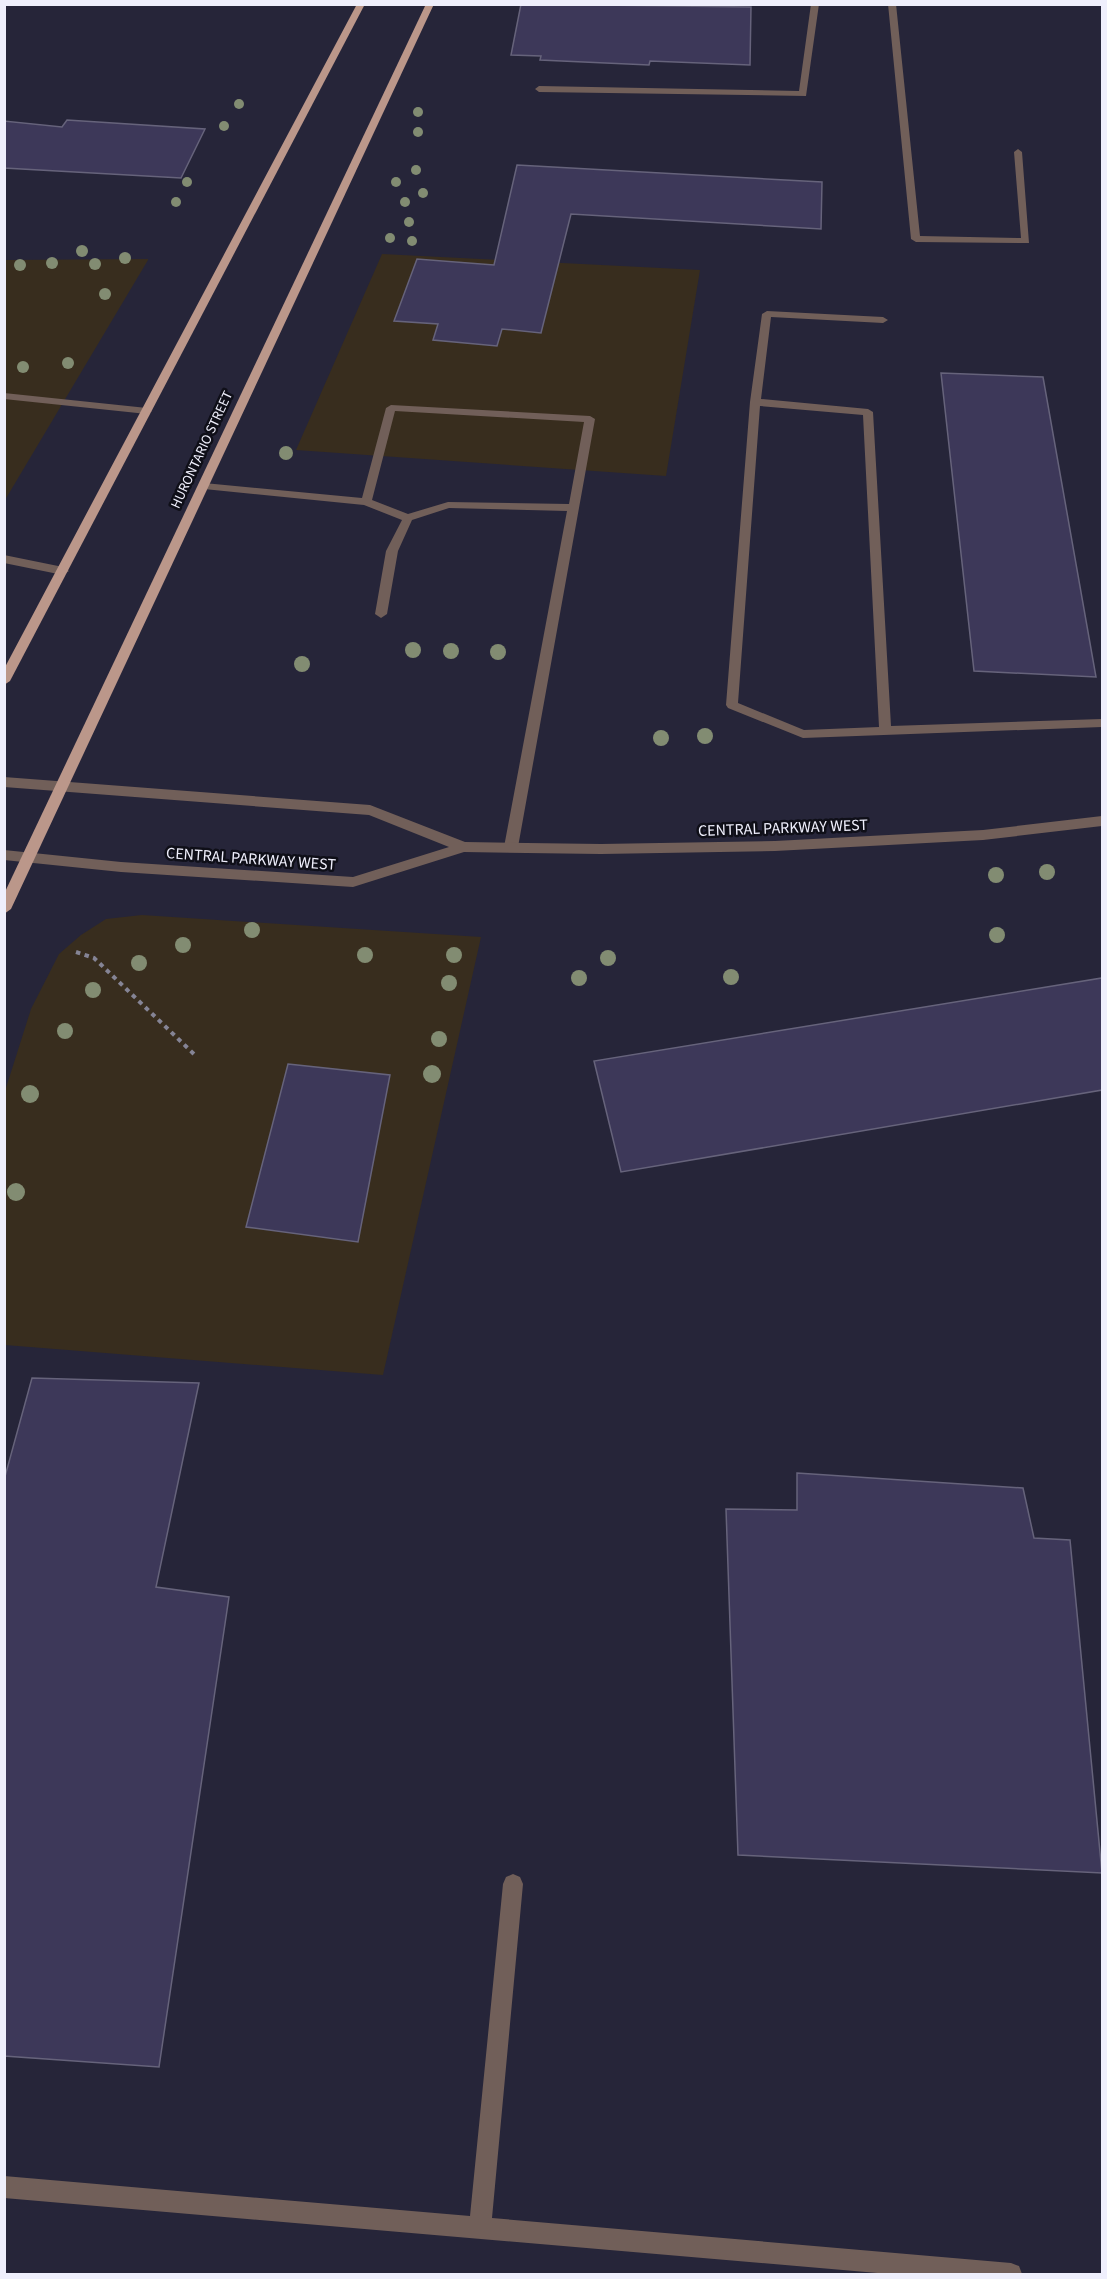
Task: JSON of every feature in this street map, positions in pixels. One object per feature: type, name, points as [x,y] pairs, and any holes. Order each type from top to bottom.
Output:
[{"type":"main road","points":[[4,681],[362,4]]},
{"type":"main road","name":"HURONTARIO STREET","points":[[4,909],[30,858],[430,4]]},
{"type":"street","points":[[540,89],[803,94],[816,4]]},
{"type":"street","points":[[892,4],[916,239],[1026,241],[1018,152]]},
{"type":"street","points":[[883,320],[767,314],[754,402],[732,705],[803,734],[1102,723]]},
{"type":"street","points":[[6,399],[147,411]]},
{"type":"street","points":[[754,402],[868,412],[885,731]]},
{"type":"street","points":[[366,502],[391,408],[590,419],[512,847]]},
{"type":"street","points":[[204,486],[366,502],[408,518],[448,505],[573,508]]},
{"type":"street","points":[[381,614],[392,551],[408,518]]},
{"type":"street","points":[[4,559],[63,571]]},
{"type":"street","name":"CENTRAL PARKWAY WEST","points":[[4,782],[370,810],[464,847]]},
{"type":"street","name":"CENTRAL PARKWAY WEST","points":[[4,855],[121,867],[353,882],[464,847],[601,849],[775,846],[983,835],[1102,821]]},
{"type":"street","points":[[480,2228],[513,1884]]},
{"type":"street","points":[[4,2187],[1011,2274]]},
{"type":"path","points":[[76,952],[94,958],[196,1056]]},
{"type":"shaded area","points":[[382,254],[700,270],[666,476],[296,450]]},
{"type":"shaded area","points":[[5,260],[148,260],[5,500]]},
{"type":"shaded area","points":[[142,915],[481,937],[383,1375],[5,1345],[5,1091],[31,1009],[59,954],[81,935],[106,919]]},
{"type":"building","points":[[521,4],[751,7],[750,65],[650,61],[649,65],[540,60],[541,56],[511,55]]},
{"type":"building","points":[[67,120],[205,129],[181,178],[4,168],[4,121],[62,127]]},
{"type":"building","points":[[517,165],[822,182],[821,229],[571,214],[541,333],[502,329],[497,346],[433,340],[438,324],[394,321],[417,259],[494,265]]},
{"type":"building","points":[[941,373],[1043,377],[1096,677],[974,671]]},
{"type":"building","points":[[1102,978],[1102,1090],[621,1172],[594,1061]]},
{"type":"building","points":[[288,1064],[390,1075],[358,1242],[246,1227]]},
{"type":"building","points":[[32,1378],[199,1383],[156,1587],[229,1597],[159,2067],[4,2056],[4,1480]]},
{"type":"building","points":[[797,1473],[1023,1488],[1034,1538],[1070,1540],[1102,1873],[738,1855],[726,1509],[797,1510]]}]
